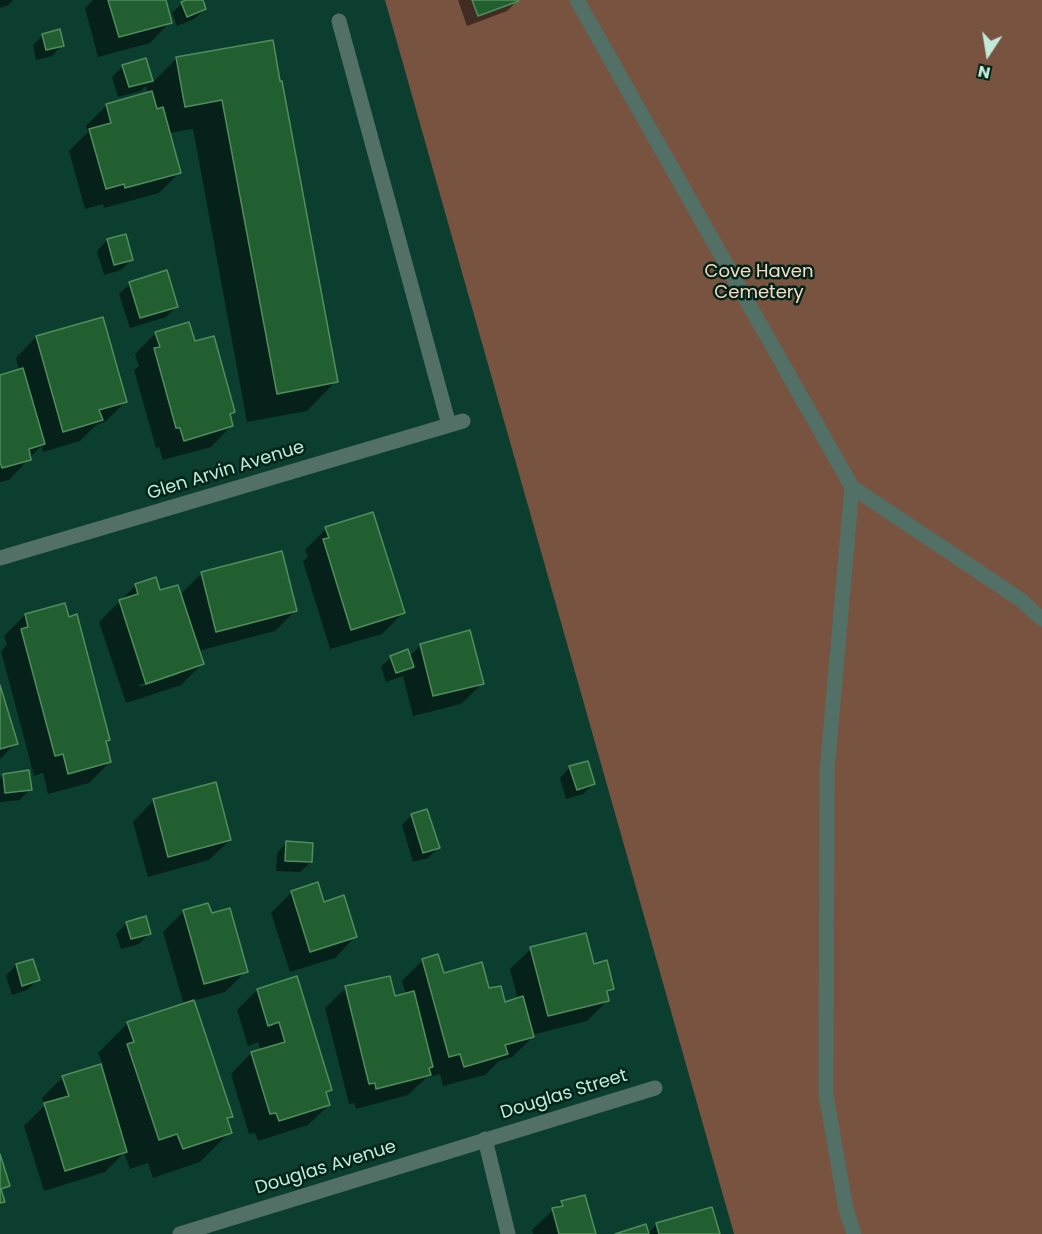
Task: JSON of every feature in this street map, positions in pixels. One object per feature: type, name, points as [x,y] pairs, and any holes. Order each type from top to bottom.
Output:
[{"type":"street","points":[[577,0],[852,487],[1021,600],[1042,619]]},
{"type":"street","name":"Glen Arvin Avenue","points":[[0,558],[456,423],[339,21]]},
{"type":"street","points":[[852,487],[827,771],[826,1095],[846,1209],[854,1234]]},
{"type":"street","name":"Douglas Street","points":[[485,1139],[655,1088]]},
{"type":"street","points":[[485,1139],[508,1234]]},
{"type":"street","name":"Douglas Avenue","points":[[180,1234],[485,1139]]},
{"type":"green space","name":"Cove Haven Cemetery","points":[[385,0],[1042,0],[1042,1234],[734,1234]]},
{"type":"building","points":[[108,0],[166,0],[172,23],[119,37]]},
{"type":"building","points":[[203,0],[206,9],[187,17],[181,2]]},
{"type":"building","points":[[472,0],[518,0],[519,1],[478,16]]},
{"type":"building","points":[[60,29],[64,46],[46,50],[42,34]]},
{"type":"building","points":[[273,40],[338,382],[277,394],[222,100],[185,107],[176,57]]},
{"type":"building","points":[[146,58],[153,81],[129,87],[122,65]]},
{"type":"building","points":[[152,91],[157,109],[163,107],[181,173],[125,188],[124,184],[106,189],[89,129],[111,123],[106,104]]},
{"type":"building","points":[[126,234],[133,260],[114,265],[107,239]]},
{"type":"building","points":[[167,270],[178,307],[140,318],[129,282]]},
{"type":"building","points":[[103,317],[127,402],[99,410],[103,420],[63,432],[36,336]]},
{"type":"building","points":[[189,322],[195,341],[214,336],[235,412],[230,414],[233,426],[184,441],[180,428],[176,428],[154,348],[160,347],[155,332]]},
{"type":"building","points":[[23,368],[45,444],[29,449],[31,460],[2,468],[0,462],[0,375]]},
{"type":"building","points":[[373,512],[405,613],[351,630],[323,539],[329,538],[325,527]]},
{"type":"building","points":[[282,551],[297,611],[216,632],[201,572]]},
{"type":"building","points":[[156,577],[160,590],[178,585],[204,664],[146,684],[119,600],[138,594],[135,584]]},
{"type":"building","points":[[65,603],[69,617],[77,614],[110,740],[106,741],[111,762],[68,774],[63,754],[55,756],[21,629],[28,627],[25,614]]},
{"type":"building","points":[[470,630],[484,684],[433,696],[420,644]]},
{"type":"building","points":[[408,649],[414,667],[396,673],[390,656]]},
{"type":"building","points":[[0,685],[18,744],[0,749]]},
{"type":"building","points":[[588,761],[595,784],[577,790],[569,766]]},
{"type":"building","points":[[29,770],[32,790],[5,793],[3,774]]},
{"type":"building","points":[[216,782],[231,840],[168,857],[153,799]]},
{"type":"building","points":[[427,809],[440,848],[423,853],[411,814]]},
{"type":"building","points":[[286,841],[313,843],[312,862],[285,861]]},
{"type":"building","points":[[318,882],[324,902],[344,895],[357,937],[310,952],[291,891]]},
{"type":"building","points":[[208,903],[212,913],[230,908],[248,972],[204,984],[183,910]]},
{"type":"building","points":[[146,916],[151,934],[131,939],[126,922]]},
{"type":"building","points":[[586,933],[594,964],[607,960],[614,989],[607,991],[609,1001],[548,1016],[530,947]]},
{"type":"building","points":[[438,954],[444,973],[482,962],[489,988],[501,986],[505,1002],[523,996],[534,1037],[505,1045],[508,1054],[464,1067],[460,1054],[449,1057],[422,959]]},
{"type":"building","points":[[33,959],[40,980],[22,986],[16,964]]},
{"type":"building","points":[[297,976],[332,1090],[326,1092],[330,1105],[279,1121],[276,1113],[270,1114],[251,1052],[285,1042],[279,1022],[268,1026],[257,989]]},
{"type":"building","points":[[390,976],[395,996],[414,991],[433,1067],[429,1068],[431,1075],[376,1089],[375,1083],[369,1084],[345,986]]},
{"type":"building","points":[[194,1000],[233,1117],[227,1118],[232,1133],[183,1149],[177,1134],[159,1140],[127,1044],[134,1042],[127,1022]]},
{"type":"building","points":[[101,1064],[127,1152],[65,1171],[44,1103],[69,1096],[62,1076]]},
{"type":"building","points":[[0,1154],[10,1186],[1,1189],[5,1202],[0,1203]]},
{"type":"building","points":[[585,1195],[596,1234],[559,1234],[552,1208],[563,1206],[561,1201]]},
{"type":"building","points":[[712,1207],[720,1234],[659,1234],[656,1223]]},
{"type":"building","points":[[646,1224],[649,1234],[615,1234]]}]
